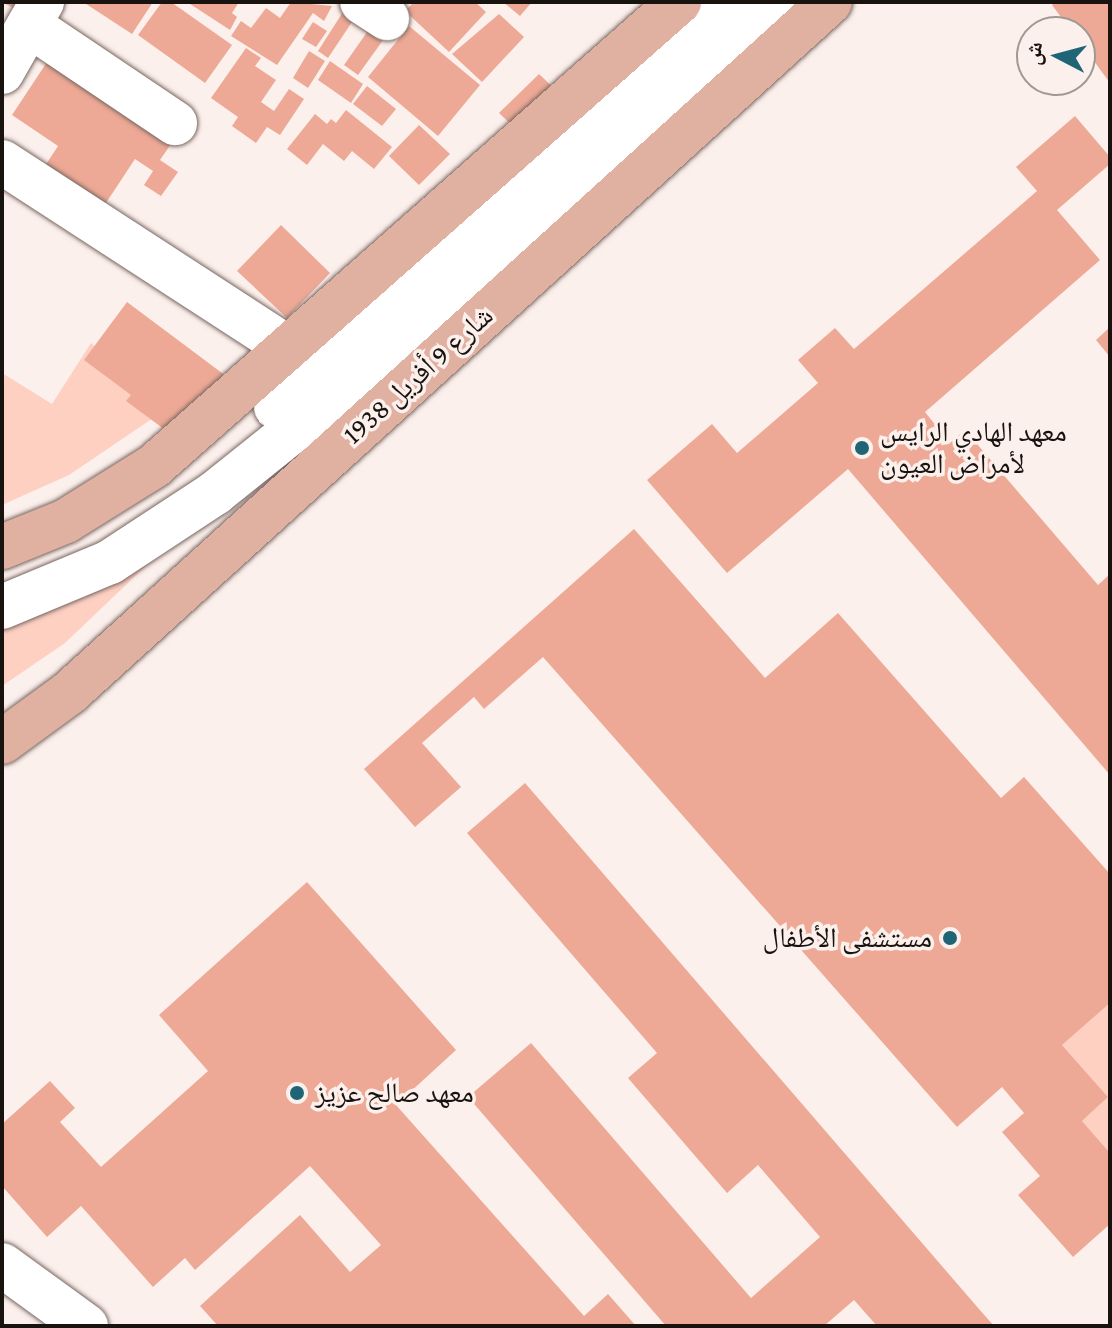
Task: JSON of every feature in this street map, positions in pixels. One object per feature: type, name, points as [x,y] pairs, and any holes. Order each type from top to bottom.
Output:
[{"type":"main road","points":[[2,578],[91,541],[184,484],[731,2]]},
{"type":"main road","name":"شارع 9 أفريل 1938","points":[[2,607],[110,562],[215,493],[341,392],[777,2]]},
{"type":"main road","name":"شارع 9 أفريل 1938","points":[[2,742],[69,693],[830,2]]},
{"type":"main road","points":[[2,547],[66,521],[154,466],[291,350],[662,7]]},
{"type":"main road","points":[[2,72],[35,14],[175,123]]},
{"type":"main road","points":[[2,162],[291,350]]},
{"type":"main road","points":[[2,1265],[86,1326]]},
{"type":"shaded area","points":[[91,343],[165,410],[69,475],[2,505],[2,373],[52,404]]},
{"type":"shaded area","points":[[151,561],[65,643],[2,686],[2,625]]},
{"type":"shaded area","points":[[1110,1003],[1110,1153],[1082,1121],[1108,1097],[1062,1045]]},
{"type":"building","points":[[2,2],[34,2],[28,16]]},
{"type":"building","points":[[83,2],[153,2],[132,34]]},
{"type":"building","points":[[162,2],[171,2],[232,45],[205,83],[138,35]]},
{"type":"building","points":[[187,2],[239,2],[232,13],[237,17],[230,30]]},
{"type":"building","points":[[291,2],[332,6],[324,21],[313,13],[277,65],[231,36],[241,21],[251,28],[266,8],[280,18]]},
{"type":"building","points":[[414,2],[475,2],[486,12],[449,52],[405,11]]},
{"type":"building","points":[[503,2],[532,2],[520,16]]},
{"type":"building","points":[[1056,2],[1110,2],[1110,83],[1096,64],[1096,16],[1060,16],[1052,5]]},
{"type":"building","points":[[343,12],[354,19],[328,58],[318,51]]},
{"type":"building","points":[[499,14],[524,37],[482,82],[452,54]]},
{"type":"building","points":[[313,22],[327,31],[316,47],[302,39]]},
{"type":"building","points":[[372,25],[386,36],[358,75],[344,65]]},
{"type":"building","points":[[409,26],[480,85],[438,136],[368,77]]},
{"type":"building","points":[[246,48],[261,58],[255,66],[276,80],[261,102],[274,111],[289,89],[304,99],[280,135],[267,127],[256,143],[232,126],[238,117],[211,98]]},
{"type":"building","points":[[309,51],[325,61],[308,88],[293,78]]},
{"type":"building","points":[[49,59],[173,141],[160,160],[178,172],[161,196],[144,185],[153,171],[135,159],[100,212],[41,172],[58,146],[12,115]]},
{"type":"building","points":[[330,61],[363,84],[351,103],[318,80]]},
{"type":"building","points":[[539,74],[560,94],[520,133],[499,113]]},
{"type":"building","points":[[367,86],[396,109],[382,126],[353,104]]},
{"type":"building","points":[[346,110],[392,147],[374,169],[352,151],[344,161],[323,144],[307,165],[287,149],[315,114],[327,124],[331,119],[336,123]]},
{"type":"building","name":"معهد الهادي الرايس لأمراض العيون","points":[[1075,116],[1110,157],[1110,164],[1057,210],[1100,260],[925,412],[950,443],[965,430],[1098,585],[1110,574],[1110,775],[848,469],[727,573],[647,480],[712,424],[737,453],[818,383],[798,360],[835,328],[854,349],[1037,191],[1016,167]]},
{"type":"building","points":[[419,125],[450,154],[419,185],[389,156]]},
{"type":"building","points":[[281,225],[330,273],[287,318],[237,271]]},
{"type":"building","points":[[127,302],[234,382],[187,446],[126,401],[131,395],[84,360]]},
{"type":"building","name":"معهد الهادي الرايس لأمراض العيون","points":[[1110,327],[1110,357],[1096,340]]},
{"type":"building","name":"مستشفى الأطفال","points":[[634,529],[765,678],[838,613],[1001,798],[1024,777],[1110,874],[1110,1003],[1062,1045],[1108,1097],[1082,1121],[1110,1153],[1110,1224],[1073,1257],[1018,1195],[1040,1176],[1002,1132],[1024,1113],[1002,1087],[957,1127],[543,657],[484,709],[474,697],[422,743],[461,787],[415,827],[364,769]]},
{"type":"building","points":[[525,783],[994,1326],[877,1326],[854,1300],[824,1326],[666,1326],[468,1097],[531,1043],[751,1298],[820,1237],[758,1165],[727,1193],[628,1078],[657,1053],[467,833]]},
{"type":"building","name":"معهد صالح عزيز","points":[[307,882],[456,1050],[396,1105],[584,1316],[608,1294],[636,1326],[218,1326],[200,1306],[300,1215],[350,1272],[381,1245],[310,1166],[195,1270],[185,1258],[153,1287],[81,1206],[47,1237],[2,1186],[2,1124],[50,1081],[75,1108],[60,1122],[101,1167],[208,1071],[159,1015]]},
{"type":"place","name":"معهد الهادي الرايس لأمراض العيون","points":[[862,448]]},
{"type":"place","name":"مستشفى الأطفال","points":[[950,938]]},
{"type":"place","name":"معهد صالح عزيز","points":[[297,1093]]}]
